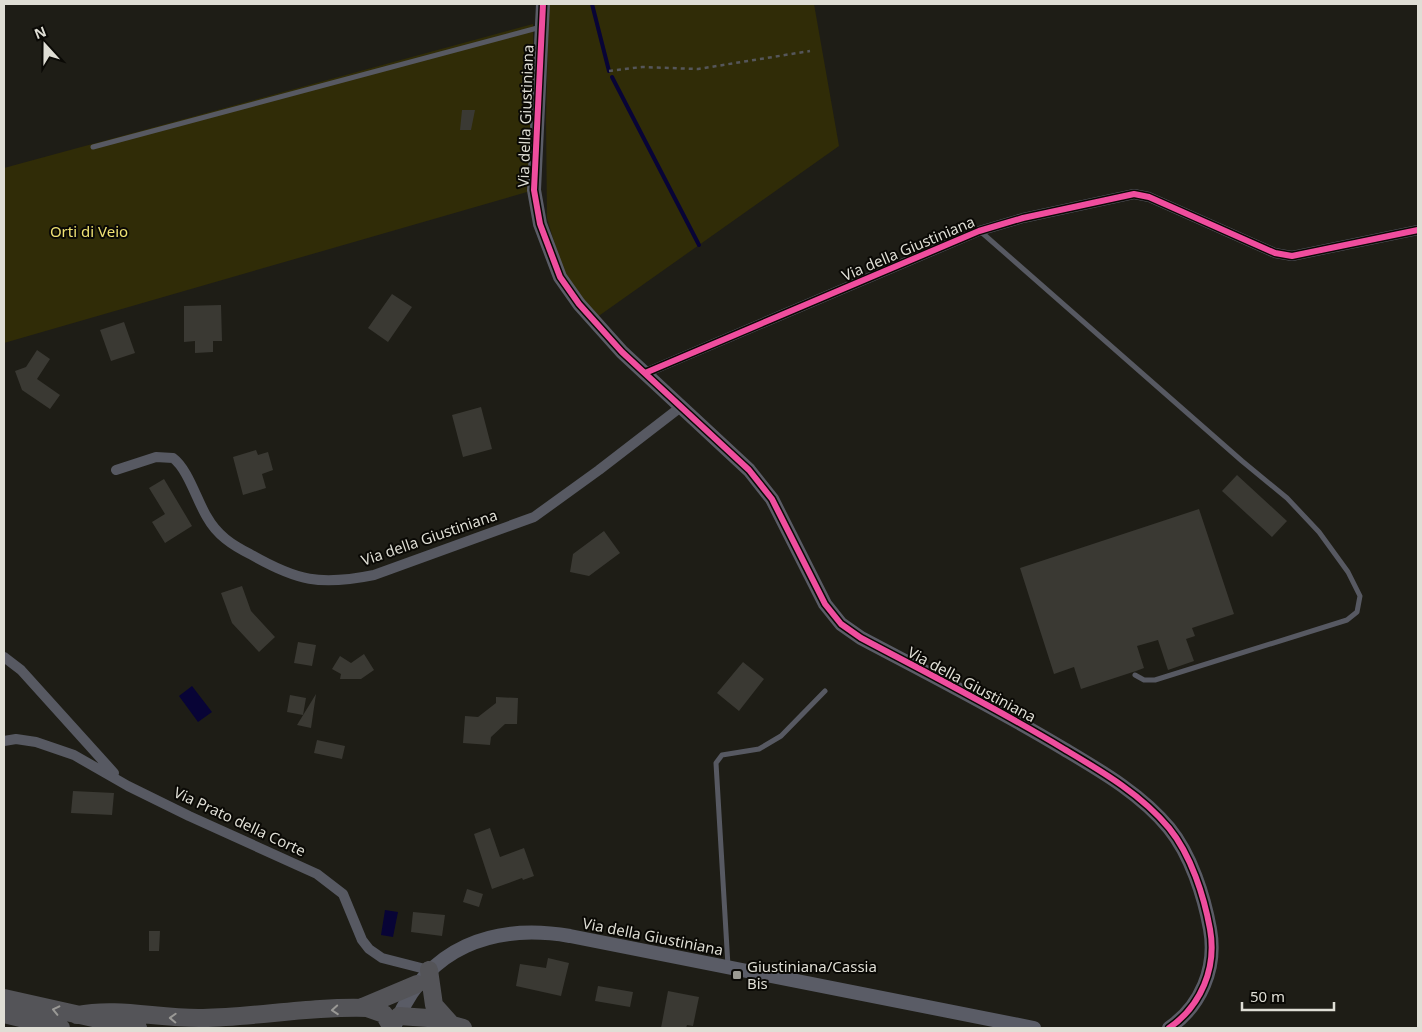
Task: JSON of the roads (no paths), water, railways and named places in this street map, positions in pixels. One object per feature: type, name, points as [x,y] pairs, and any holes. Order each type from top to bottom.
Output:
[{"type":"highway","points":[[430,970],[430,994],[434,1005],[457,1026]]},
{"type":"highway","points":[[358,1008],[417,984]]},
{"type":"highway","points":[[4,998],[138,1028]]},
{"type":"highway","points":[[77,1015],[116,1010],[158,1017],[204,1018],[358,1008],[381,1012],[395,1024],[428,1018],[457,1026]]},
{"type":"highway","points":[[4,1014],[61,1028]]},
{"type":"street","name":"Via della Giustiniana","points":[[543,4],[534,190],[540,224],[548,248],[565,284],[579,304],[616,345],[750,470],[772,499],[825,604],[841,624],[861,638],[1021,724],[1094,767],[1134,795],[1169,829],[1181,846],[1194,877],[1206,914],[1212,945],[1209,971],[1197,1001],[1182,1019],[1169,1028]]},
{"type":"street","name":"Via della Giustiniana","points":[[645,373],[979,231],[1023,218],[1134,194],[1149,197],[1275,252],[1292,256],[1418,230]]},
{"type":"street","name":"Via della Giustiniana","points":[[116,470],[156,457],[173,458],[181,466],[207,518],[225,540],[278,570],[295,577],[333,581],[350,580],[374,575],[534,516],[600,470],[682,406]]},
{"type":"street","points":[[4,657],[21,670],[102,761],[128,786]]},
{"type":"street","name":"Via Prato della Corte","points":[[4,741],[28,740],[58,748],[128,786],[325,878],[343,894],[362,940],[369,949],[382,958],[430,970]]},
{"type":"street","name":"Via della Giustiniana","points":[[395,1024],[417,984],[430,970],[449,955],[482,940],[503,934],[533,932],[570,936],[1034,1028]]},
{"type":"lane","points":[[93,147],[541,27]]},
{"type":"lane","points":[[979,231],[1286,498],[1319,532],[1348,572],[1360,596],[1357,612],[1347,620],[1155,680],[1144,680],[1136,675]]},
{"type":"lane","points":[[728,967],[716,763],[722,754],[759,749],[781,736],[825,691]]},
{"type":"waterway","points":[[592,4],[609,71]]},
{"type":"waterway","points":[[612,77],[699,245]]},
{"type":"place","name":"Giustiniana/Cassia Bis","points":[[737,975]]},
{"type":"park label","name":"Orti di Veio","points":[[89,231]]}]
